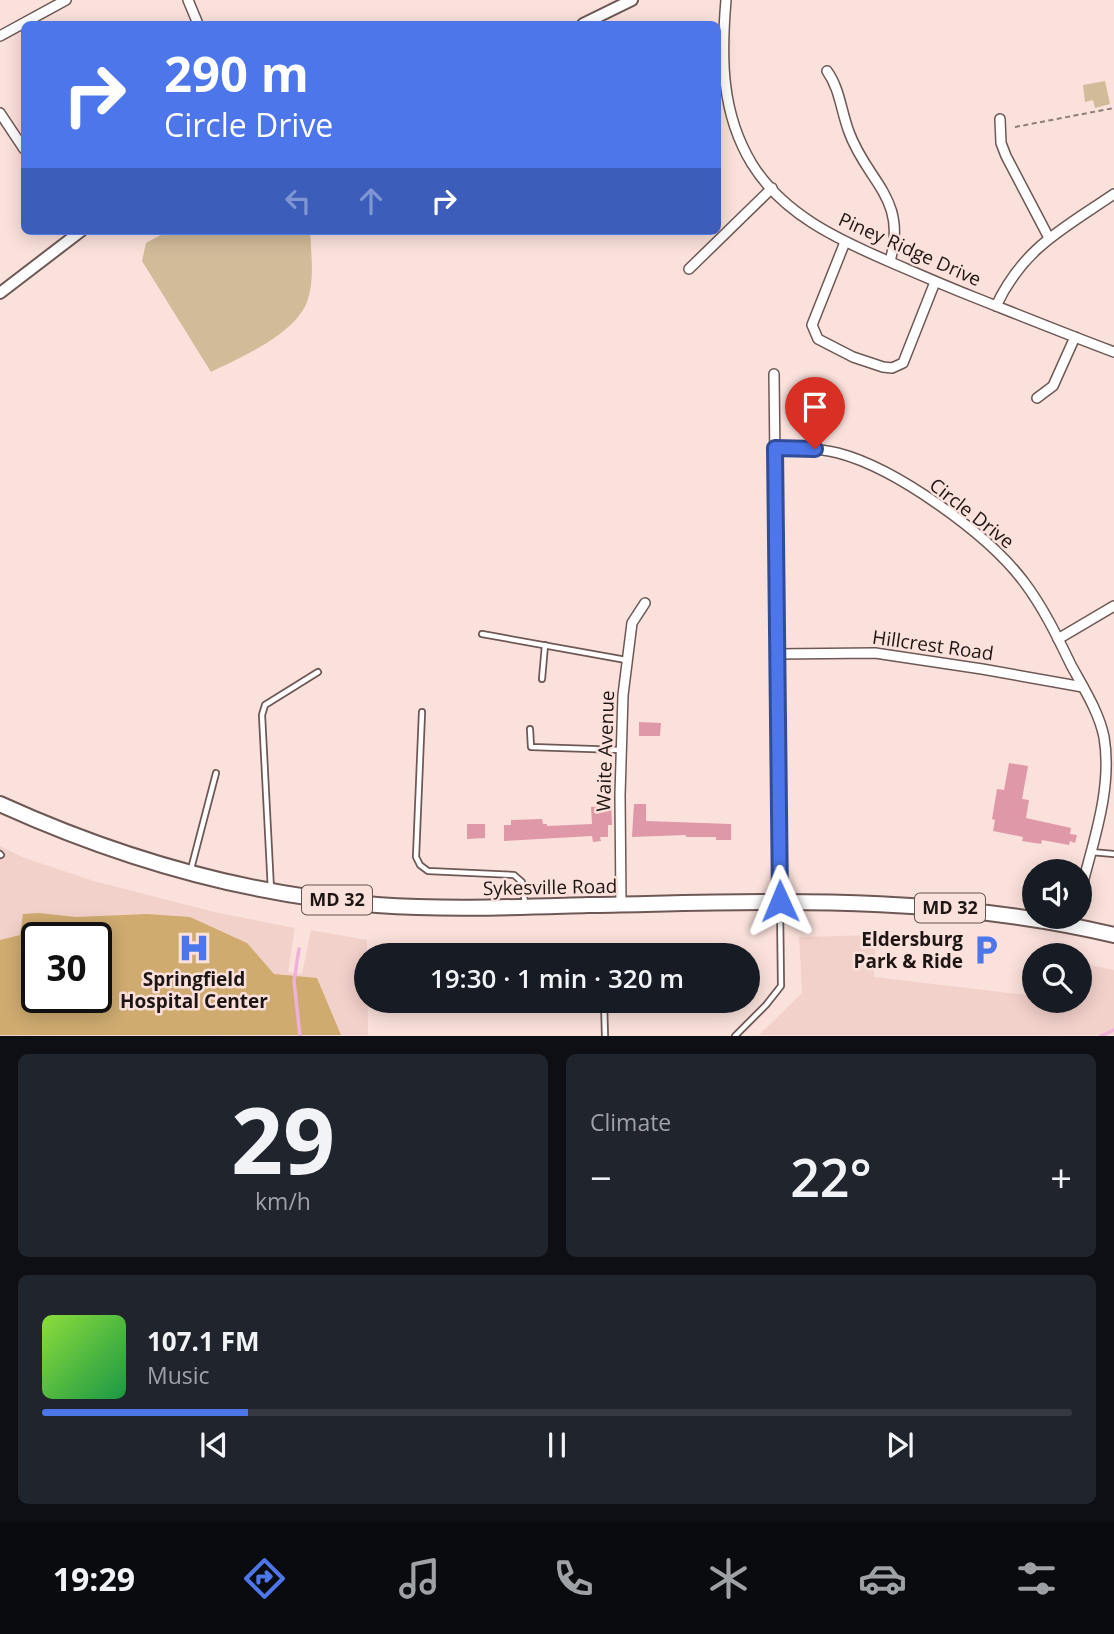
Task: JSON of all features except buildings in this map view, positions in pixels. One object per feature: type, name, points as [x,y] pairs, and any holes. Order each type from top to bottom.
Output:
[{"type":"main road","name":"Sykesville Road","points":[[0,804],[90,842],[190,873],[271,891],[377,905],[451,908],[780,901],[929,906],[1022,917]]},
{"type":"main road","name":"Sykesville Road","points":[[1092,928],[1114,935]]},
{"type":"street","points":[[28,21],[66,0]]},
{"type":"street","points":[[188,0],[197,21]]},
{"type":"street","points":[[589,21],[632,0]]},
{"type":"street","name":"Piney Ridge Drive","points":[[726,0],[725,90],[738,138],[753,166],[772,188],[807,220],[845,243],[935,282],[1114,352]]},
{"type":"street","points":[[0,36],[21,25]]},
{"type":"street","points":[[827,71],[835,82],[849,133],[888,200],[894,235],[890,261]]},
{"type":"street","points":[[0,113],[21,144]]},
{"type":"street","points":[[1000,120],[1001,143],[1006,156],[1049,238]]},
{"type":"street","points":[[689,270],[772,188]]},
{"type":"street","points":[[996,306],[1020,266],[1049,238],[1114,194]]},
{"type":"street","points":[[0,293],[76,235]]},
{"type":"street","points":[[845,243],[812,325],[818,339],[853,357],[883,368],[892,368],[903,363],[935,282]]},
{"type":"street","points":[[1037,398],[1054,386],[1075,337]]},
{"type":"street","points":[[774,374],[780,901]]},
{"type":"street","name":"Circle Drive","points":[[775,448],[829,451],[856,459],[900,480],[961,521],[1009,564],[1037,601],[1058,639],[1083,687],[1105,744],[1103,793],[1088,859]]},
{"type":"street","name":"Waite Avenue","points":[[621,905],[622,750],[627,660],[632,623],[645,603]]},
{"type":"street","points":[[1058,639],[1114,606]]},
{"type":"street","name":"Hillcrest Road","points":[[776,654],[875,653],[982,668],[1083,687]]},
{"type":"lane","points":[[482,634],[627,660]]},
{"type":"lane","points":[[542,679],[545,645]]},
{"type":"lane","points":[[271,891],[262,715],[265,705],[318,672]]},
{"type":"lane","points":[[422,712],[416,857],[420,865],[428,872],[514,875],[523,882],[525,907]]},
{"type":"lane","points":[[530,729],[531,747],[622,750]]},
{"type":"lane","points":[[190,873],[216,773]]},
{"type":"lane","points":[[1090,852],[1114,854]]},
{"type":"lane","points":[[735,1035],[781,986],[780,901]]},
{"type":"lane","points":[[604,1013],[605,1035]]},
{"type":"path","points":[[1015,127],[1114,108]]},
{"type":"shaded area","points":[[1105,81],[1110,104],[1095,108],[1093,100],[1085,102],[1083,85]]},
{"type":"shaded area","points":[[161,235],[310,235],[312,267],[307,302],[291,325],[279,335],[211,372],[142,261],[146,243]]},
{"type":"shaded area","name":"Springfield Hospital Center","points":[[0,846],[22,857],[94,881],[214,912],[295,928],[288,972],[302,974],[311,930],[367,940],[367,943],[354,943],[354,1013],[368,1013],[368,1035],[0,1036]]},
{"type":"shaded area","points":[[39,913],[76,917],[147,914],[190,917],[247,943],[274,974],[317,978],[341,1035],[0,1035],[0,940],[20,935],[21,928],[21,1013],[112,1013],[112,922],[22,922],[23,914]]},
{"type":"shaded area","points":[[876,935],[874,977],[1022,995],[1022,1013],[1092,1013],[1092,965],[1114,970],[1114,1035],[759,1035],[802,993],[799,937]]},
{"type":"waterway","points":[[299,949],[294,981],[300,1036]]},
{"type":"waterway","points":[[1101,1036],[1114,1030]]},
{"type":"place","name":"Springfield Hospital Center","points":[[194,948]]},
{"type":"place","name":"Eldersburg Park & Ride","points":[[986,950]]},
{"type":"route","points":[[780,901],[775,448],[815,449]]}]
